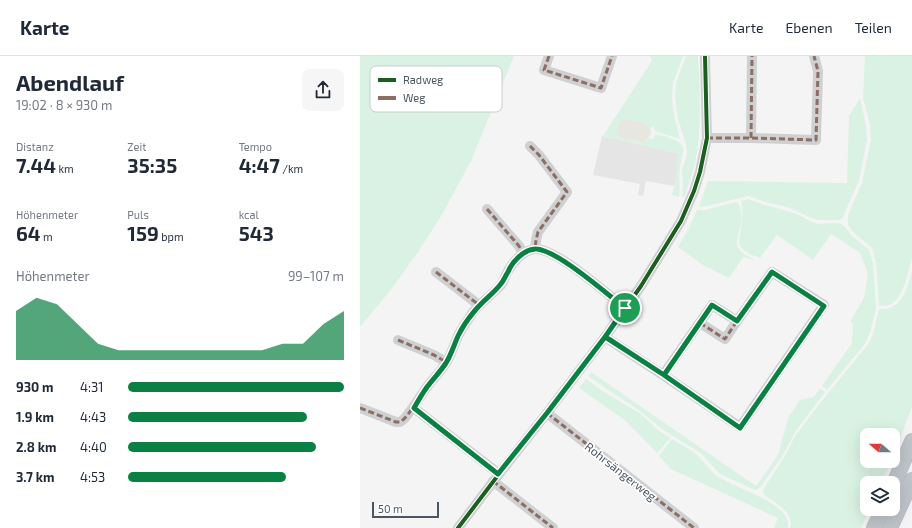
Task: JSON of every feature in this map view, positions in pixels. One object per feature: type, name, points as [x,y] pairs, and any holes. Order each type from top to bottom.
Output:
[{"type":"highway","points":[[897,476],[912,441]]},
{"type":"highway","points":[[890,528],[912,480]]},
{"type":"highway","points":[[874,528],[880,516]]},
{"type":"street","points":[[549,56],[544,70],[601,88],[612,56]]},
{"type":"street","points":[[458,528],[605,337],[655,263],[681,221],[694,191],[700,172],[707,138],[706,56]]},
{"type":"street","points":[[751,138],[752,56]]},
{"type":"street","points":[[707,138],[816,140],[818,71],[814,56]]},
{"type":"street","points":[[530,146],[539,155],[567,192],[538,232],[535,249]]},
{"type":"street","points":[[487,209],[519,246],[523,254]]},
{"type":"street","points":[[360,408],[396,422],[400,422],[404,419],[414,408],[428,386],[437,376],[446,362],[459,334],[473,313],[479,305],[501,285],[512,264],[529,250],[535,249],[557,256],[625,308]]},
{"type":"street","points":[[436,272],[479,305]]},
{"type":"street","points":[[605,337],[664,375],[740,428],[824,306],[772,272],[725,339],[700,323]]},
{"type":"street","points":[[664,375],[712,305],[737,321]]},
{"type":"street","points":[[398,340],[434,355],[446,362]]},
{"type":"street","points":[[414,408],[496,477],[553,528]]},
{"type":"street","name":"Rohrsängerweg","points":[[547,413],[694,528]]},
{"type":"shaded area","points":[[602,136],[677,153],[677,173],[674,186],[646,181],[643,196],[638,195],[640,184],[593,175]]},
{"type":"green space","points":[[360,56],[514,56],[502,85],[502,66],[370,66],[370,112],[491,112],[471,161],[440,218],[393,287],[360,327]]},
{"type":"green space","points":[[650,56],[683,56],[673,83],[672,97],[674,116],[680,139],[655,131],[654,126],[650,128],[636,121],[629,120],[622,120],[617,132],[621,137],[639,142],[649,138],[653,139],[655,135],[661,135],[681,144],[683,147],[683,154],[679,172],[679,197],[672,195],[677,173],[677,153],[603,136],[652,61]]},
{"type":"green space","points":[[686,56],[698,56],[700,124],[695,164],[685,196],[682,197],[682,169],[687,153],[686,144],[678,119],[675,97],[676,83]]},
{"type":"green space","points":[[865,56],[912,56],[912,257],[905,284],[898,298],[889,305],[879,306],[876,263],[872,248],[852,231],[848,224],[848,216],[862,183],[871,140],[870,124],[863,98]]},
{"type":"green space","points":[[860,98],[866,126],[867,140],[859,180],[842,219],[818,220],[790,208],[748,196],[699,207],[708,181],[847,183],[849,116]]},
{"type":"green space","points":[[748,199],[791,212],[818,224],[841,224],[851,235],[869,250],[873,263],[876,309],[870,332],[866,342],[827,390],[822,386],[852,343],[853,324],[850,322],[864,298],[868,274],[860,253],[831,234],[813,260],[777,235],[760,258],[751,254],[742,249],[739,243],[742,216],[741,201]]},
{"type":"green space","points":[[736,202],[739,204],[741,211],[741,223],[737,239],[739,249],[743,253],[758,261],[743,257],[729,278],[703,265],[678,247],[697,210],[705,210]]},
{"type":"green space","points":[[912,271],[912,407],[900,439],[900,428],[860,428],[860,468],[888,468],[885,476],[860,476],[860,516],[867,516],[861,528],[790,528],[790,517],[784,509],[764,495],[763,490],[786,454],[795,436],[869,343],[873,334],[879,309],[888,309],[900,301],[908,286]]},
{"type":"green space","points":[[591,372],[756,486],[778,455],[788,418],[800,400],[814,397],[820,388],[825,392],[795,432],[783,455],[762,485],[755,490],[722,475],[702,454],[662,429],[640,411],[588,376]]},
{"type":"green space","points":[[586,379],[604,392],[641,414],[658,430],[670,438],[657,453],[626,421],[579,388]]},
{"type":"green space","points":[[672,439],[689,449],[717,476],[776,506],[783,512],[787,519],[788,528],[774,528],[778,518],[671,469],[659,456]]},
{"type":"sand","points":[[622,120],[630,120],[645,124],[651,130],[651,133],[645,141],[624,139],[618,135],[617,128]]},
{"type":"marked path","points":[[549,56],[544,70],[601,88],[612,56]]},
{"type":"marked path","points":[[751,138],[752,56]]},
{"type":"marked path","points":[[707,138],[816,140],[818,71],[814,56]]},
{"type":"marked path","points":[[530,146],[539,155],[567,192],[538,232],[535,249]]},
{"type":"marked path","points":[[487,209],[519,246],[523,254]]},
{"type":"marked path","points":[[360,408],[396,422],[400,422],[404,419],[446,363],[460,333],[473,312],[501,285],[508,271],[516,260],[531,250],[535,249],[544,251],[568,264],[625,308]]},
{"type":"marked path","points":[[436,272],[479,305]]},
{"type":"marked path","points":[[700,323],[725,339],[737,321]]},
{"type":"marked path","points":[[398,340],[434,355],[446,362]]},
{"type":"marked path","points":[[414,408],[499,474]]},
{"type":"marked path","points":[[547,413],[694,528]]},
{"type":"marked path","points":[[493,481],[553,528]]},
{"type":"cycle path","points":[[458,528],[605,337],[641,286],[681,221],[694,191],[700,172],[707,138],[705,56]]},
{"type":"cycle path","points":[[605,337],[740,427],[824,305],[772,272],[737,321],[712,305],[663,375]]},
{"type":"route","points":[[625,308],[557,256],[535,249],[529,250],[512,264],[501,285],[484,300],[473,313],[459,334],[446,362],[414,408],[498,474],[605,337],[664,375],[712,305],[737,321],[772,272],[824,306],[740,428],[664,375],[612,341],[605,337],[625,308]]}]
